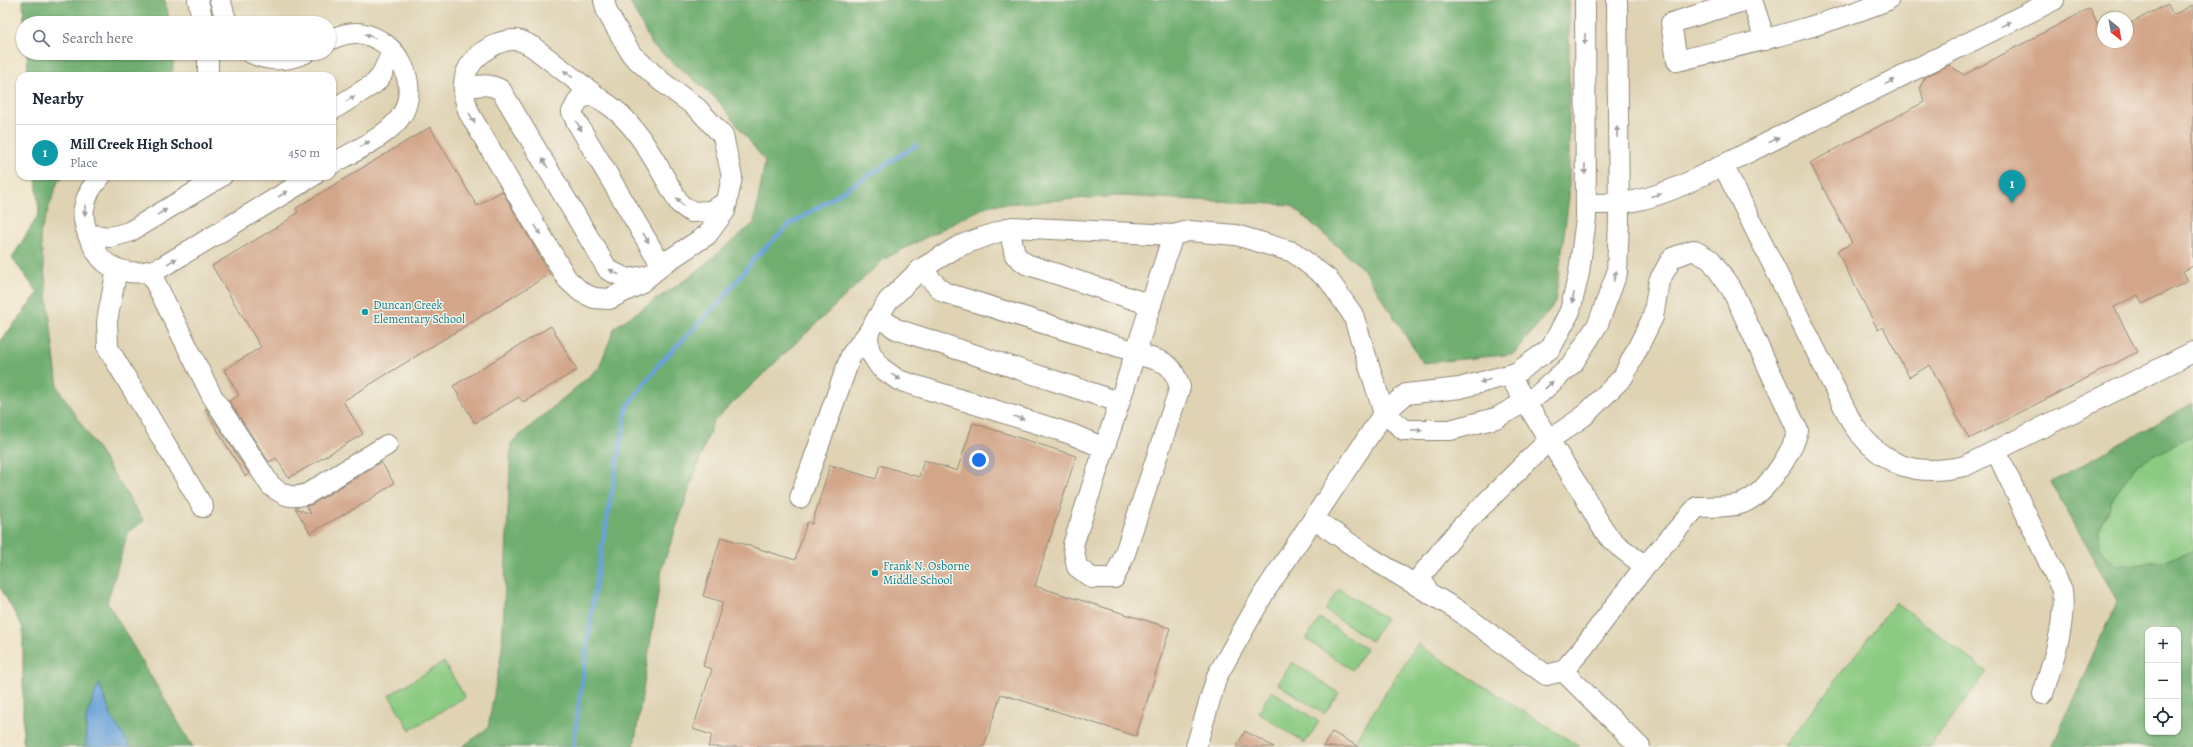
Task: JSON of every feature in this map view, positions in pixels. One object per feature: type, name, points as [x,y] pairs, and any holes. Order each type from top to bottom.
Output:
[{"type":"street","points":[[198,0],[202,16]]},
{"type":"street","points":[[204,16],[205,0]]},
{"type":"street","points":[[599,98],[532,47],[520,41],[505,42],[488,49],[474,60],[466,76],[464,89],[464,97],[469,113],[567,278],[581,292],[594,298],[609,299],[645,280],[666,262],[707,235],[725,211],[732,177],[723,136],[697,108],[662,82],[632,55],[607,12],[604,0]]},
{"type":"street","points":[[1196,747],[1217,676],[1264,593],[1384,413],[1406,394],[1460,388],[1516,373],[1551,348],[1570,311],[1579,273],[1586,204],[1586,0]]},
{"type":"street","points":[[800,498],[851,355],[868,342],[878,316],[888,301],[921,269],[959,246],[1008,228],[1093,230],[1173,235],[1189,231],[1236,235],[1292,252],[1328,279],[1353,315],[1384,413],[1404,430],[1450,430],[1496,418],[1526,402],[1539,394],[1573,363],[1598,324],[1617,273],[1617,0]]},
{"type":"street","points":[[1747,0],[1671,23],[1677,61],[1765,40],[1842,18],[1888,0]]},
{"type":"street","points":[[1752,0],[1765,40]]},
{"type":"street","points":[[1586,204],[1618,204],[1662,194],[2054,0]]},
{"type":"street","points":[[336,37],[342,34],[364,34],[381,41],[404,67],[409,95],[402,114],[387,131],[336,162]]},
{"type":"street","points":[[336,107],[375,83],[381,76],[392,52]]},
{"type":"street","points":[[208,60],[208,72]]},
{"type":"street","points":[[275,60],[289,60]]},
{"type":"street","points":[[464,89],[491,84],[501,90],[608,270],[627,279],[645,280]]},
{"type":"street","points":[[666,262],[656,256],[572,112],[579,99],[591,95],[599,98],[605,101],[628,121],[680,204],[691,212],[710,211],[727,202]]},
{"type":"street","points":[[1723,165],[1853,425],[1865,441],[1877,452],[1891,461],[1925,472],[1941,471],[1965,466],[2193,352]]},
{"type":"street","points":[[98,180],[88,192],[83,210],[88,235],[96,251],[108,265],[131,273],[150,272],[162,267],[306,180]]},
{"type":"street","points":[[88,235],[111,237],[129,232],[215,180]]},
{"type":"street","points":[[1008,228],[1015,256],[1026,264],[1151,305]]},
{"type":"street","points":[[921,269],[943,292],[1137,348],[1143,356],[1164,361],[1175,372],[1180,387],[1123,559],[1114,578],[1092,578],[1077,567],[1073,545],[1104,448],[1137,348],[1151,305],[1173,235]]},
{"type":"street","points":[[1314,519],[1371,558],[1429,593],[1456,609],[1546,675],[1563,671],[1583,648],[1645,566],[1697,507],[1740,504],[1760,493],[1793,446],[1798,431],[1732,290],[1711,260],[1693,250],[1672,258],[1659,281],[1653,317],[1623,377],[1584,416],[1549,440],[1461,527],[1420,578],[1429,593]]},
{"type":"street","points":[[117,269],[107,321],[108,348],[203,507]]},
{"type":"street","points":[[150,272],[212,396],[271,486],[281,493],[295,498],[307,494],[387,444]]},
{"type":"street","points":[[878,316],[896,329],[1119,402]]},
{"type":"street","points":[[868,342],[880,367],[898,380],[1071,434],[1104,448]]},
{"type":"street","points":[[1509,375],[1611,539],[1645,566]]},
{"type":"street","points":[[1996,451],[2062,590],[2064,610],[2058,643],[2043,694]]},
{"type":"street","points":[[1563,671],[1640,747]]},
{"type":"shaded area","points":[[629,0],[652,45],[717,99],[765,161],[754,223],[688,278],[615,327],[599,368],[511,443],[502,650],[488,729],[462,747],[193,747],[107,602],[128,532],[144,521],[58,388],[40,234],[58,181],[336,180],[336,72],[172,72],[173,60],[336,60],[336,16],[169,16],[166,1]]},
{"type":"shaded area","points":[[1569,0],[2193,0],[2193,403],[2051,482],[2117,601],[2052,747],[634,747],[662,568],[713,422],[884,259],[989,205],[1119,196],[1291,205],[1364,270],[1423,363],[1555,303],[1569,197]]},
{"type":"green space","points":[[23,0],[165,0],[168,16],[24,16]]},
{"type":"green space","points":[[629,0],[1569,0],[1569,197],[1555,303],[1514,354],[1423,363],[1364,270],[1291,205],[1119,196],[989,205],[884,259],[713,422],[662,568],[634,747],[462,747],[488,728],[502,649],[511,443],[599,368],[615,327],[688,278],[754,223],[765,161],[717,99],[652,45]]},
{"type":"green space","points":[[27,60],[173,60],[172,72],[28,72]]},
{"type":"green space","points":[[36,180],[59,180],[40,234],[58,388],[144,521],[128,532],[107,602],[193,747],[131,747],[112,718],[99,683],[86,718],[86,747],[23,747],[23,628],[0,587],[0,342],[38,293],[12,258],[39,214]]},
{"type":"green space","points":[[2193,403],[2193,435],[2136,465],[2113,498],[2099,530],[2100,550],[2118,566],[2168,560],[2193,551],[2193,747],[2052,747],[2117,601],[2051,482]]},
{"type":"green space","points":[[2193,435],[2193,551],[2168,560],[2118,566],[2100,550],[2099,530],[2113,498],[2136,465]]},
{"type":"green space","points":[[1339,589],[1386,619],[1371,641],[1325,610]]},
{"type":"green space","points":[[1896,602],[1987,672],[1929,747],[1784,747]]},
{"type":"green space","points":[[1320,618],[1366,649],[1352,670],[1306,639]]},
{"type":"green space","points":[[1417,644],[1580,747],[1369,747],[1356,739]]},
{"type":"green space","points":[[444,662],[465,697],[410,730],[389,695]]},
{"type":"green space","points":[[1292,662],[1339,693],[1324,714],[1278,684]]},
{"type":"green space","points":[[1272,691],[1319,722],[1305,743],[1258,712]]},
{"type":"water","points":[[99,683],[112,718],[131,747],[86,747],[86,718]]},
{"type":"building","points":[[2168,4],[2173,15],[2193,5],[2193,266],[2183,271],[2188,281],[2142,304],[2138,295],[2114,307],[2137,352],[1969,439],[1930,365],[1909,377],[1883,327],[1878,330],[1837,251],[1852,243],[1810,163],[1924,102],[1920,87],[1925,77],[1949,65],[1964,75],[2090,8],[2097,23],[2097,48],[2133,48],[2133,22]]},
{"type":"building","name":"Duncan Creek Elementary School","points":[[430,127],[477,206],[502,191],[550,274],[343,401],[363,434],[289,478],[276,458],[269,462],[229,401],[239,395],[224,370],[261,347],[212,266],[285,222],[298,212],[296,208]]},
{"type":"building","points":[[551,326],[577,370],[523,402],[519,397],[475,423],[453,386]]},
{"type":"building","points":[[206,408],[249,474],[245,476],[205,409]]},
{"type":"building","name":"Frank N. Osborne Middle School","points":[[973,423],[1076,456],[1035,586],[1170,628],[1136,736],[1001,694],[984,747],[708,747],[712,735],[693,729],[712,669],[703,666],[723,602],[703,596],[721,537],[795,560],[807,522],[812,524],[830,465],[876,479],[880,465],[919,477],[924,460],[957,471]]},
{"type":"building","points":[[381,462],[394,483],[366,502],[310,533],[295,508],[311,514],[306,506],[313,504]]},
{"type":"building","points":[[1245,731],[1274,747],[1236,747]]},
{"type":"building","points":[[1332,732],[1359,747],[1323,747]]},
{"type":"waterway","points":[[573,747],[596,581],[627,407],[660,363],[719,303],[754,259],[788,226],[917,145]]},
{"type":"place","name":"Mill Creek High School","points":[[2012,203]]},
{"type":"place","name":"Duncan Creek Elementary School","points":[[365,312]]},
{"type":"place","name":"Frank N. Osborne Middle School","points":[[875,573]]}]
